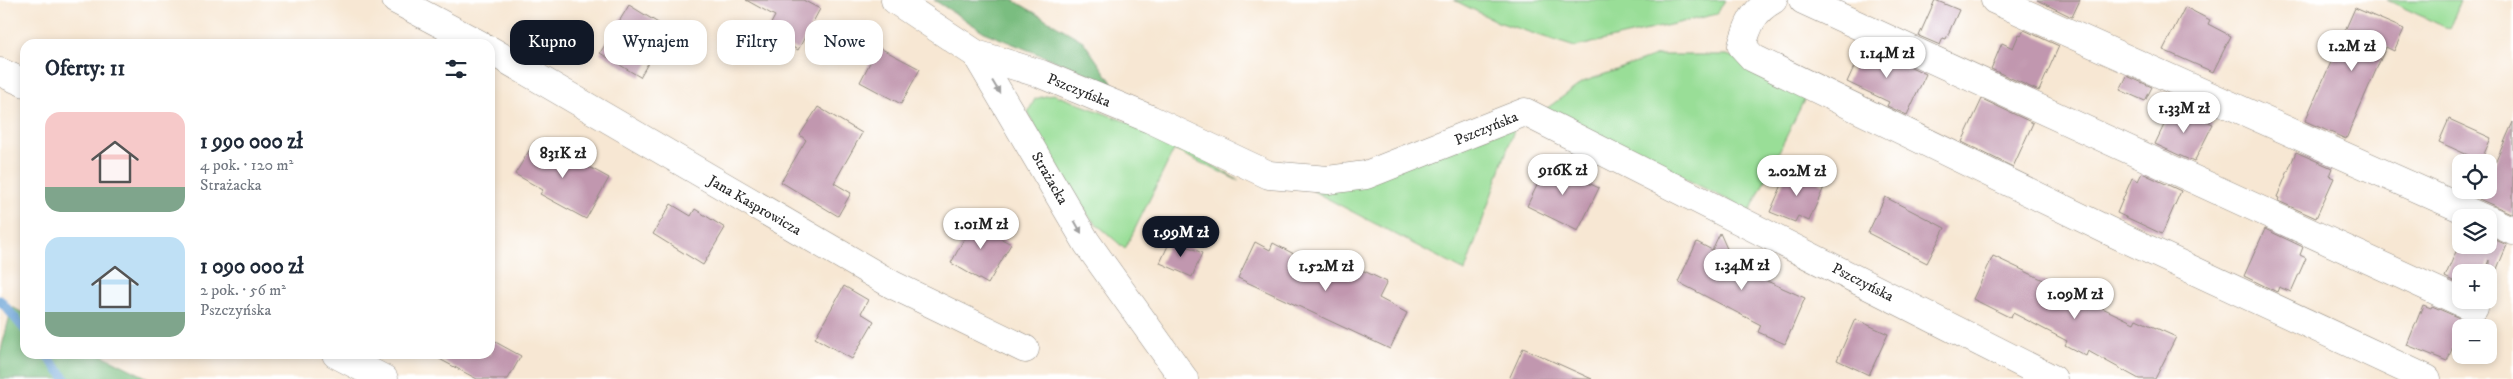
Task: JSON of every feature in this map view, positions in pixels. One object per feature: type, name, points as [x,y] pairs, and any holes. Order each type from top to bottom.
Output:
[{"type":"street","points":[[396,0],[470,39]]},
{"type":"street","name":"Strażacka","points":[[895,0],[976,54],[1087,243],[1184,379]]},
{"type":"street","points":[[1773,0],[1761,7],[1748,23],[1742,46],[1753,58],[2108,231],[2427,379]]},
{"type":"street","points":[[1803,0],[2452,298]]},
{"type":"street","points":[[1995,0],[2463,209]]},
{"type":"street","name":"Jana Kasprowicza","points":[[495,53],[893,285],[1025,349]]},
{"type":"street","name":"Pszczyńska","points":[[976,54],[1041,74],[1150,119],[1269,175],[1328,180],[1366,175],[1525,112],[2053,379]]},
{"type":"street","points":[[0,72],[20,81]]},
{"type":"street","points":[[2497,224],[2513,231]]},
{"type":"street","points":[[346,359],[384,379]]},
{"type":"green space","points":[[934,0],[1013,0],[1083,41],[1113,84],[986,33]]},
{"type":"green space","points":[[1454,0],[1725,0],[1717,14],[1575,47],[1498,22]]},
{"type":"green space","points":[[2387,0],[2461,0],[2449,29]]},
{"type":"green space","points":[[1658,55],[1727,55],[1772,72],[1806,96],[1750,211],[1546,109],[1583,82]]},
{"type":"green space","points":[[1053,94],[1169,138],[1239,181],[1174,150],[1125,249],[1090,218],[1044,145],[1028,112],[1035,99]]},
{"type":"green space","points":[[1515,127],[1465,271],[1313,191]]},
{"type":"green space","points":[[12,307],[20,311],[20,359],[110,359],[150,379],[0,379],[0,354]]},
{"type":"building","points":[[746,0],[803,0],[820,9],[814,20],[805,20],[805,37],[798,50],[795,48],[795,20],[773,20],[775,16]]},
{"type":"building","points":[[1935,0],[1959,10],[1946,39],[1943,38],[1940,45],[1919,36]]},
{"type":"building","points":[[2037,0],[2080,0],[2072,17]]},
{"type":"building","points":[[629,5],[653,20],[620,20]]},
{"type":"building","points":[[2185,7],[2210,20],[2208,24],[2231,36],[2213,72],[2163,50]]},
{"type":"building","points":[[2355,8],[2404,29],[2394,51],[2386,47],[2346,139],[2305,121]]},
{"type":"building","points":[[2024,30],[2059,46],[2039,91],[1991,69],[2002,43],[2013,48],[2019,34],[2021,35]]},
{"type":"building","points":[[1864,45],[1926,74],[1907,115],[1887,106],[1889,102],[1847,82]]},
{"type":"building","points":[[604,46],[604,55],[600,53]]},
{"type":"building","points":[[883,50],[920,69],[901,104],[860,82],[869,65],[883,65]]},
{"type":"building","points":[[620,65],[647,65],[640,77]]},
{"type":"building","points":[[2127,76],[2152,87],[2145,101],[2120,90]]},
{"type":"building","points":[[1982,99],[2033,123],[2013,167],[1962,142]]},
{"type":"building","points":[[2173,106],[2213,124],[2194,162],[2155,144]]},
{"type":"building","points":[[818,107],[862,133],[834,183],[851,193],[838,216],[781,182],[806,140],[800,135]]},
{"type":"building","points":[[2449,119],[2491,138],[2484,154],[2466,154],[2439,142]]},
{"type":"building","points":[[2513,122],[2513,214],[2479,199],[2497,199],[2497,159]]},
{"type":"building","points":[[535,141],[562,157],[564,153],[609,178],[586,219],[540,194],[543,190],[515,174]]},
{"type":"building","points":[[2296,152],[2332,168],[2329,176],[2334,178],[2316,218],[2278,201],[2279,198],[2277,197]]},
{"type":"building","points":[[1548,163],[1586,178],[1584,181],[1599,188],[1578,231],[1527,206]]},
{"type":"building","points":[[1789,169],[1825,185],[1809,221],[1798,216],[1795,222],[1770,212]]},
{"type":"building","points":[[2142,173],[2181,191],[2162,234],[2117,213],[2132,178],[2138,181]]},
{"type":"building","points":[[1885,197],[1945,228],[1927,263],[1868,233]]},
{"type":"building","points":[[671,204],[691,216],[695,209],[725,228],[703,265],[653,234]]},
{"type":"building","points":[[977,215],[1000,228],[996,236],[1011,244],[988,284],[951,263]]},
{"type":"building","points":[[2265,229],[2303,247],[2300,255],[2306,258],[2291,292],[2279,287],[2277,292],[2244,276]]},
{"type":"building","points":[[1720,233],[1732,260],[1742,265],[1740,269],[1805,298],[1785,344],[1758,332],[1761,325],[1678,282],[1697,242],[1712,250]]},
{"type":"building","points":[[1171,239],[1202,253],[1192,277],[1160,263]]},
{"type":"building","points":[[2497,241],[2507,245],[2497,269],[2497,264],[2489,264],[2489,260],[2487,264],[2452,264],[2452,280],[2445,277],[2455,254],[2497,254]]},
{"type":"building","points":[[1255,242],[1270,250],[1273,243],[1332,274],[1339,259],[1387,282],[1379,298],[1407,313],[1390,349],[1238,278]]},
{"type":"building","points":[[1993,256],[2134,323],[2136,319],[2176,337],[2155,379],[2139,379],[2088,351],[2086,356],[2065,345],[2067,341],[2013,313],[2011,318],[1973,299]]},
{"type":"building","points":[[844,286],[868,300],[861,313],[874,321],[852,359],[815,338]]},
{"type":"building","points":[[2423,305],[2431,308],[2432,306],[2462,319],[2452,319],[2452,349],[2447,361],[2407,345]]},
{"type":"building","points":[[1855,319],[1888,334],[1869,375],[1837,360]]},
{"type":"building","points":[[495,342],[521,356],[508,379],[477,379],[439,359],[495,359]]},
{"type":"building","points":[[1523,348],[1592,379],[1509,379]]},
{"type":"waterway","points":[[0,300],[20,324]]},
{"type":"waterway","points":[[49,359],[66,379]]}]
